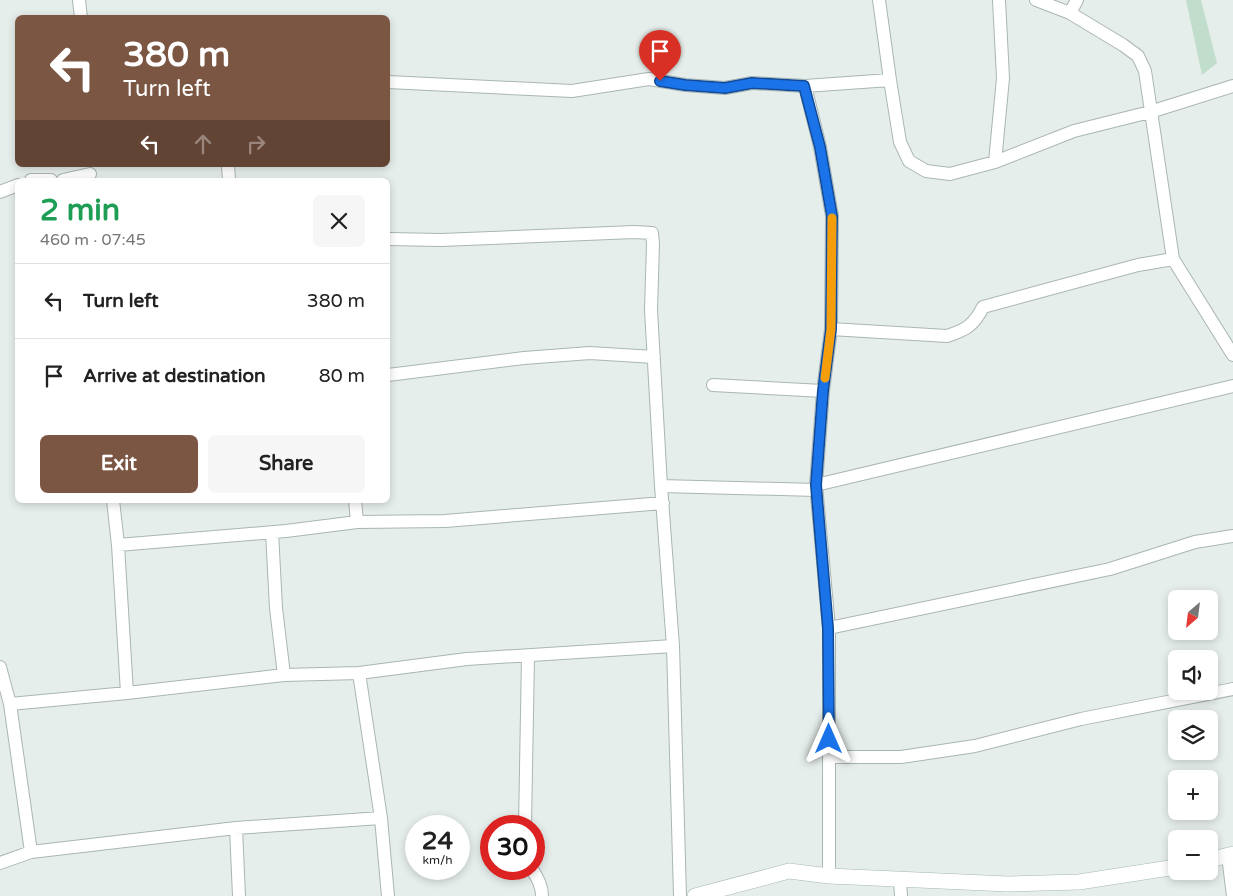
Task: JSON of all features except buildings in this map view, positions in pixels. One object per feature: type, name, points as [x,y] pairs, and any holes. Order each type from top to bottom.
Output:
[{"type":"street","points":[[80,0],[81,15]]},
{"type":"street","points":[[879,0],[900,142],[909,161],[926,171],[950,174],[995,162],[1074,131],[1150,112],[1233,86]]},
{"type":"street","points":[[995,162],[1003,78],[999,0]]},
{"type":"street","points":[[1036,0],[1070,13],[1138,56],[1145,71],[1173,259],[1233,355]]},
{"type":"street","points":[[1070,13],[1078,0]]},
{"type":"street","points":[[390,82],[572,91],[649,79],[685,85],[725,88],[752,83],[804,86],[890,80]]},
{"type":"street","points":[[804,86],[820,147],[832,216],[831,329],[823,391],[817,488],[828,628],[829,876]]},
{"type":"street","points":[[71,178],[90,173]]},
{"type":"street","points":[[0,192],[15,186]]},
{"type":"street","points":[[390,239],[441,240],[634,232],[652,233],[654,244],[651,310],[661,486],[673,646],[680,896]]},
{"type":"street","points":[[831,329],[947,336],[963,331],[977,320],[983,307],[1138,265],[1173,259]]},
{"type":"street","points":[[390,375],[524,358],[590,353],[654,357]]},
{"type":"street","points":[[713,385],[823,391]]},
{"type":"street","points":[[661,486],[817,488],[1233,386]]},
{"type":"street","points":[[113,503],[118,545],[127,693]]},
{"type":"street","points":[[355,503],[357,522]]},
{"type":"street","points":[[118,545],[272,532],[357,522],[445,520],[663,503]]},
{"type":"street","points":[[272,532],[276,608],[284,675]]},
{"type":"street","points":[[828,628],[1110,569],[1195,542],[1233,536]]},
{"type":"street","points":[[10,704],[284,675],[359,673],[467,659],[673,646]]},
{"type":"street","points":[[525,815],[528,656]]},
{"type":"street","points":[[0,667],[10,704],[31,852]]},
{"type":"street","points":[[359,673],[381,818],[388,896]]},
{"type":"street","points":[[830,757],[901,757],[976,746],[1090,717],[1233,689]]},
{"type":"street","points":[[0,863],[31,852],[236,828],[381,818]]},
{"type":"street","points":[[236,828],[238,896]]},
{"type":"street","points":[[1230,855],[1233,896]]},
{"type":"street","points":[[696,896],[789,871],[829,876],[1008,884],[1079,882],[1168,868]]},
{"type":"street","points":[[539,880],[542,896]]},
{"type":"street","points":[[900,880],[901,896]]},
{"type":"green space","points":[[1186,0],[1201,0],[1217,63],[1202,75]]},
{"type":"slow traffic","points":[[825,378],[831,329],[832,218]]},
{"type":"route","points":[[660,81],[725,88],[752,83],[804,86],[820,147],[832,216],[831,329],[823,391],[816,485],[818,490],[828,628],[829,739]]}]
